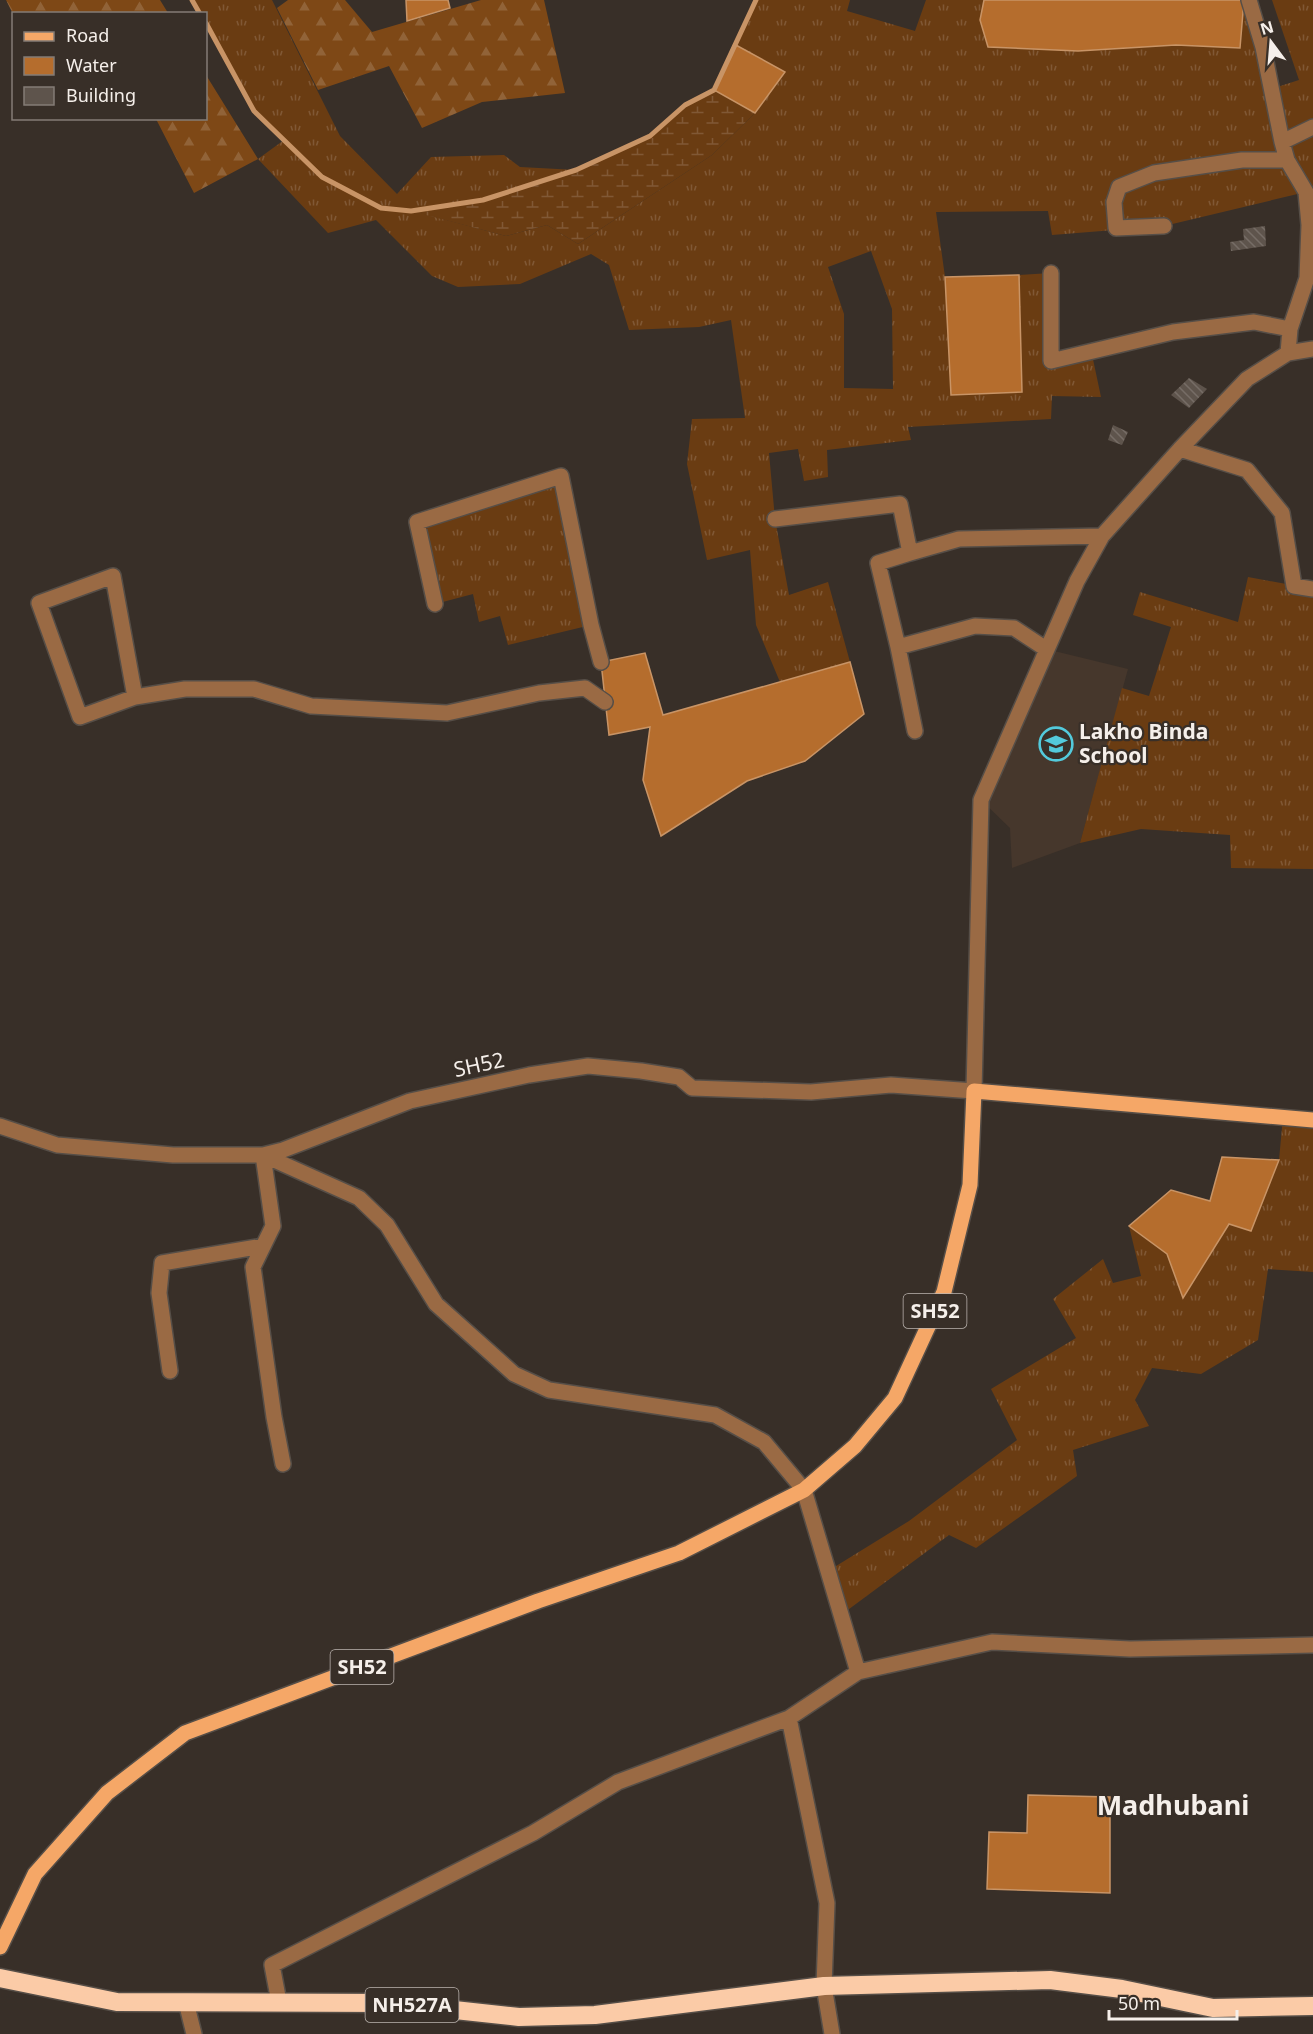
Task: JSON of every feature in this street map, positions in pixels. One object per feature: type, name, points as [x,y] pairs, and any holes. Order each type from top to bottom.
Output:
[{"type":"highway","name":"NH527A","points":[[0,1978],[117,2002],[390,2003],[519,2017],[596,2016],[825,1986],[1050,1980],[1122,1989],[1213,2008],[1313,2006]]},
{"type":"main road","name":"SH52","points":[[0,1947],[35,1874],[107,1793],[185,1733],[538,1601],[679,1553],[804,1490],[855,1446],[895,1398],[944,1292],[970,1185],[974,1091],[1313,1120]]},
{"type":"street","points":[[1249,0],[1263,47],[1287,160],[1306,192],[1309,225],[1307,278],[1290,329],[1288,353]]},
{"type":"street","points":[[1282,142],[1313,127]]},
{"type":"street","points":[[1164,226],[1116,228],[1114,202],[1119,187],[1154,173],[1242,160],[1287,160]]},
{"type":"street","points":[[1051,273],[1051,361],[1173,332],[1254,322],[1290,329]]},
{"type":"street","points":[[974,1091],[981,800],[1077,580],[1102,536],[1247,379],[1288,353],[1313,350]]},
{"type":"street","points":[[1180,449],[1247,470],[1282,513],[1294,586],[1313,590]]},
{"type":"street","points":[[435,604],[417,522],[561,476],[591,625],[601,662]]},
{"type":"street","points":[[775,519],[900,504],[910,553]]},
{"type":"street","points":[[915,731],[878,563],[959,539],[1102,536]]},
{"type":"street","points":[[135,697],[113,576],[39,603],[80,717],[135,697],[185,689],[254,689],[310,706],[447,713],[539,693],[585,688],[605,702]]},
{"type":"street","points":[[898,647],[975,626],[1014,628],[1046,649]]},
{"type":"street","name":"SH52","points":[[0,1126],[57,1144],[173,1155],[263,1155],[294,1146],[410,1101],[530,1075],[588,1066],[679,1077],[692,1088],[811,1092],[891,1085],[974,1091]]},
{"type":"street","points":[[263,1155],[273,1226],[253,1267],[282,1464]]},
{"type":"street","points":[[263,1155],[359,1198],[387,1225],[436,1304],[514,1374],[549,1390],[715,1415],[764,1442],[804,1490],[858,1672]]},
{"type":"street","points":[[170,1371],[159,1293],[162,1263],[263,1246]]},
{"type":"street","points":[[279,2002],[272,1965],[533,1833],[618,1782],[789,1718],[858,1672],[992,1642],[1130,1649],[1313,1645]]},
{"type":"street","points":[[789,1718],[827,1903],[825,1986],[832,2034]]},
{"type":"street","points":[[186,2002],[195,2034]]},
{"type":"shaded area","name":"Lakho Binda School","points":[[1046,649],[1128,669],[1080,843],[1012,868],[1010,828],[981,800]]},
{"type":"green space","points":[[6,0],[160,0],[167,12],[12,12]]},
{"type":"green space","points":[[192,0],[272,0],[340,136],[397,194],[431,157],[504,155],[520,167],[576,170],[483,200],[413,211],[506,236],[547,225],[578,244],[712,155],[755,113],[785,72],[734,44],[756,0],[850,0],[847,11],[915,31],[926,0],[984,0],[980,20],[989,47],[1078,51],[1176,45],[1240,48],[1244,0],[1271,89],[1299,80],[1272,0],[1313,0],[1313,223],[1306,192],[1164,226],[1052,235],[1048,211],[936,212],[945,277],[952,394],[1022,392],[1019,275],[1051,273],[1051,360],[1091,350],[1101,397],[1052,396],[1051,419],[908,427],[911,440],[827,450],[828,477],[804,481],[798,449],[769,453],[775,519],[789,595],[828,582],[850,662],[780,682],[756,625],[750,550],[707,560],[687,464],[692,419],[745,418],[731,320],[699,327],[629,330],[609,265],[591,254],[520,284],[458,287],[432,276],[376,220],[328,233],[258,159],[284,140],[254,111],[207,25],[207,12],[199,12]],"holes":[[[871,251],[892,309],[893,389],[844,388],[844,314],[828,267]]]},
{"type":"green space","points":[[288,0],[345,0],[372,32],[481,0],[544,0],[565,93],[482,102],[422,128],[389,66],[318,90],[277,8]]},
{"type":"green space","points":[[207,77],[258,159],[194,193],[157,120],[207,120]]},
{"type":"green space","points":[[714,90],[755,113],[712,155],[578,244],[547,225],[506,236],[411,211],[483,200],[577,170],[650,136],[685,105]]},
{"type":"green space","points":[[561,476],[591,625],[508,645],[500,616],[479,622],[473,594],[435,604],[417,522]]},
{"type":"green space","points":[[1248,577],[1313,589],[1313,869],[1231,868],[1230,835],[1141,829],[1080,843],[1122,688],[1149,696],[1171,627],[1133,615],[1140,592],[1238,622]]},
{"type":"green space","points":[[1283,1117],[1313,1120],[1313,1272],[1268,1269],[1258,1340],[1201,1374],[1152,1368],[1135,1400],[1149,1426],[1073,1450],[1077,1476],[976,1548],[949,1535],[841,1615],[828,1571],[909,1521],[1017,1440],[991,1389],[1076,1338],[1053,1299],[1103,1259],[1113,1283],[1141,1276],[1129,1226],[1167,1254],[1183,1297],[1229,1224],[1251,1230],[1279,1160]]},
{"type":"water","points":[[406,0],[448,0],[450,8],[407,21]]},
{"type":"water","points":[[984,0],[1244,0],[1240,48],[1176,45],[1078,51],[988,47],[980,20]]},
{"type":"water","points":[[734,44],[785,72],[755,113],[714,90]]},
{"type":"water","points":[[1019,275],[1022,392],[951,395],[945,277]]},
{"type":"water","points":[[645,653],[663,715],[850,662],[864,714],[805,761],[747,781],[661,836],[643,780],[650,727],[609,735],[601,662]]},
{"type":"water","points":[[1222,1157],[1279,1160],[1251,1231],[1229,1224],[1183,1298],[1167,1254],[1129,1226],[1171,1190],[1210,1201]]},
{"type":"water","points":[[1028,1795],[1110,1797],[1110,1893],[987,1889],[989,1832],[1027,1833]]},
{"type":"building","points":[[1265,226],[1266,246],[1231,251],[1230,242],[1244,240],[1243,229]]},
{"type":"building","points":[[1189,378],[1207,389],[1189,408],[1171,395]]},
{"type":"building","points":[[1113,425],[1128,432],[1122,445],[1108,440]]},
{"type":"waterway","points":[[192,0],[199,12]]},
{"type":"waterway","points":[[207,25],[254,111],[322,177],[381,208],[411,211],[483,200],[576,170],[650,136],[685,105],[714,90],[756,0]]},
{"type":"place","name":"Lakho Binda School","points":[[1056,744]]},
{"type":"district","name":"Madhubani","points":[[1173,1806]]}]
